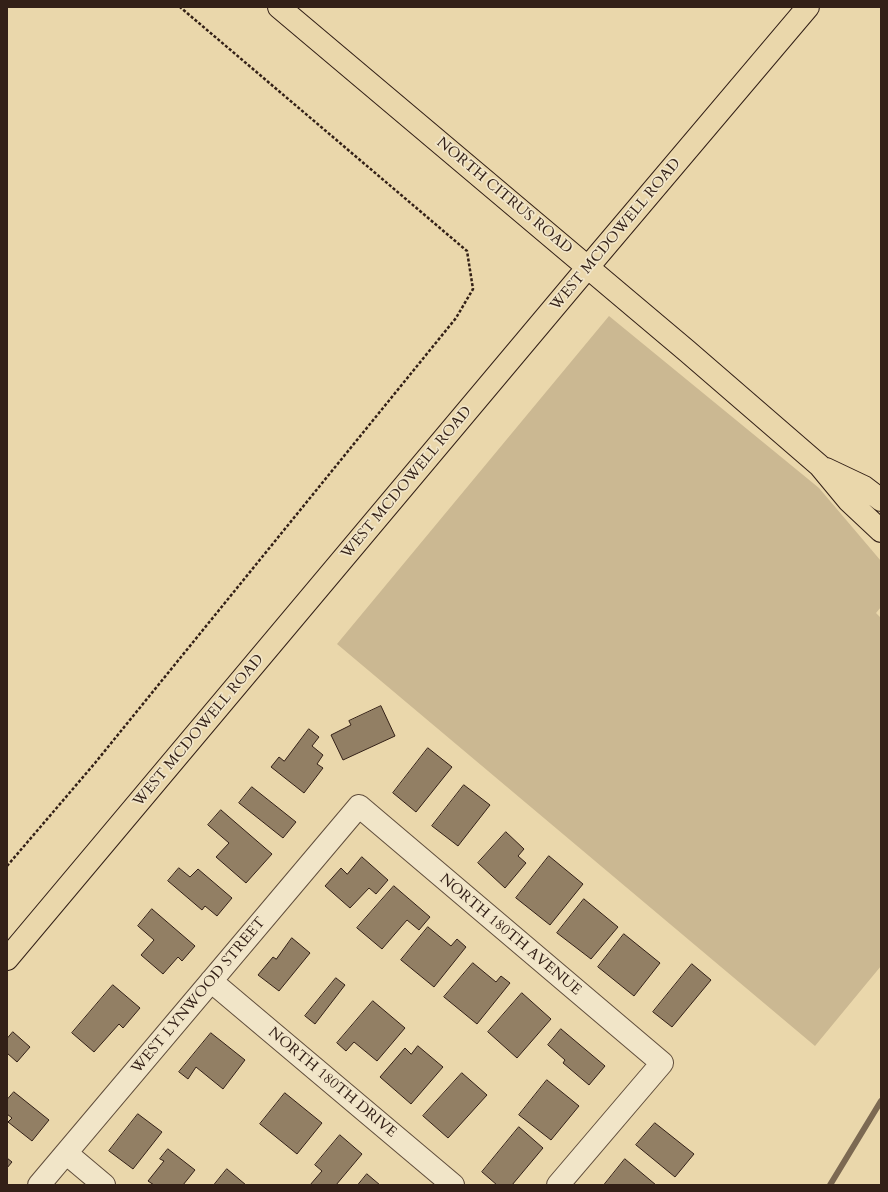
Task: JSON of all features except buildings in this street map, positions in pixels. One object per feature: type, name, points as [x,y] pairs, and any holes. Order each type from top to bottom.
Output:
[{"type":"main road","name":"NORTH CITRUS ROAD","points":[[279,7],[588,267],[820,466],[849,501],[881,531]]},
{"type":"main road","name":"WEST MCDOWELL ROAD","points":[[7,959],[808,7]]},
{"type":"main road","name":"NORTH CITRUS ROAD","points":[[820,466],[864,487],[881,500]]},
{"type":"street","name":"WEST LYNWOOD STREET","points":[[39,1185],[359,806]]},
{"type":"street","name":"NORTH 180TH AVENUE","points":[[359,806],[662,1063],[558,1185]]},
{"type":"street","name":"NORTH 180TH DRIVE","points":[[211,981],[453,1185]]},
{"type":"street","points":[[66,1153],[104,1185]]},
{"type":"path","points":[[7,866],[95,763],[456,318],[473,289],[467,251],[180,7]]},
{"type":"shaded area","points":[[609,316],[819,488],[881,561],[881,607],[876,613],[881,618],[881,966],[815,1046],[337,644]]},
{"type":"waterway","points":[[830,1185],[881,1101]]}]
